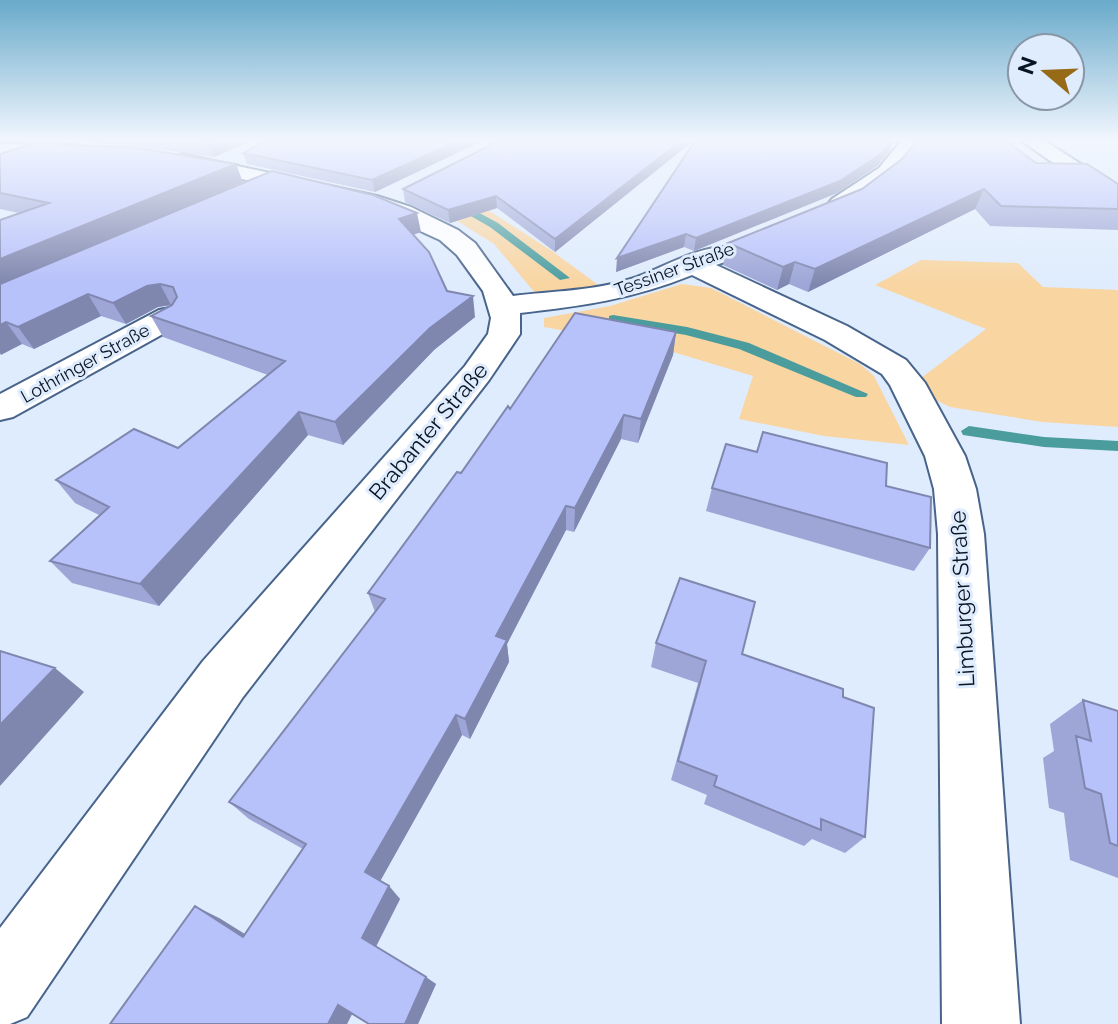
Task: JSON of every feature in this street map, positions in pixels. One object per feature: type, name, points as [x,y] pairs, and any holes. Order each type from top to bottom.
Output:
[{"type":"street","points":[[343,189],[391,196],[466,249],[497,291],[503,306]]},
{"type":"street","points":[[815,215],[864,189]]},
{"type":"street","name":"Tessiner Straße","points":[[503,306],[606,294],[639,286],[747,243]]},
{"type":"street","name":"Limburger Straße","points":[[693,265],[836,333],[894,367],[907,383],[945,456],[955,489],[961,534],[981,1024]]},
{"type":"street","name":"Brabanter Straße","points":[[0,990],[223,679],[494,351],[504,334],[506,318],[503,306]]},
{"type":"street","name":"Lothringer Straße","points":[[0,409],[170,317]]},
{"type":"shaded area","points":[[488,210],[601,287],[536,294],[494,244],[443,212]]},
{"type":"shaded area","points":[[921,260],[1018,263],[1043,287],[1118,290],[1118,427],[1042,422],[950,407],[936,400],[921,378],[986,329],[875,285]]},
{"type":"shaded area","points":[[682,284],[711,288],[860,364],[874,376],[909,445],[824,436],[739,419],[753,376],[663,349],[544,327],[544,318],[610,306]]},
{"type":"building","points":[[0,189],[174,189],[0,259],[0,220],[49,203],[0,193]]},
{"type":"building","points":[[229,189],[347,189],[373,195],[417,213],[399,219],[429,252],[447,291],[473,296],[430,328],[335,422],[299,412],[140,584],[50,561],[109,507],[56,480],[134,429],[178,448],[285,361],[151,316],[172,305],[177,297],[173,287],[160,284],[147,286],[113,303],[88,294],[18,327],[6,322],[0,325],[0,284]]},
{"type":"building","points":[[403,189],[620,189],[555,239],[496,196],[448,210]]},
{"type":"building","points":[[663,189],[820,189],[696,238],[686,234],[617,258]]},
{"type":"building","points":[[862,189],[1118,189],[1118,209],[1001,206],[984,189],[815,269],[795,262],[783,267],[728,243]]},
{"type":"building","points":[[575,313],[676,332],[641,419],[624,415],[575,508],[566,506],[496,636],[507,640],[465,719],[456,715],[365,872],[389,886],[362,938],[426,977],[405,1024],[369,1024],[338,1005],[328,1024],[110,1024],[195,906],[243,937],[306,844],[229,802],[385,599],[368,593],[457,472],[461,473],[508,406],[510,409]]},
{"type":"building","points":[[763,432],[887,463],[886,486],[931,497],[930,548],[712,488],[726,444],[757,452]]},
{"type":"building","points":[[680,578],[755,602],[742,654],[843,689],[843,697],[874,708],[865,837],[821,819],[821,830],[714,786],[717,776],[678,761],[706,661],[656,643]]},
{"type":"building","points":[[0,651],[55,668],[0,725]]},
{"type":"building","points":[[1083,700],[1118,711],[1118,846],[1110,843],[1101,794],[1085,788],[1076,736],[1091,741]]},
{"type":"waterway","points":[[458,205],[494,225],[564,278]]},
{"type":"waterway","points":[[613,319],[687,331],[744,346],[861,394]]},
{"type":"waterway","points":[[969,431],[1044,442],[1118,446]]}]
